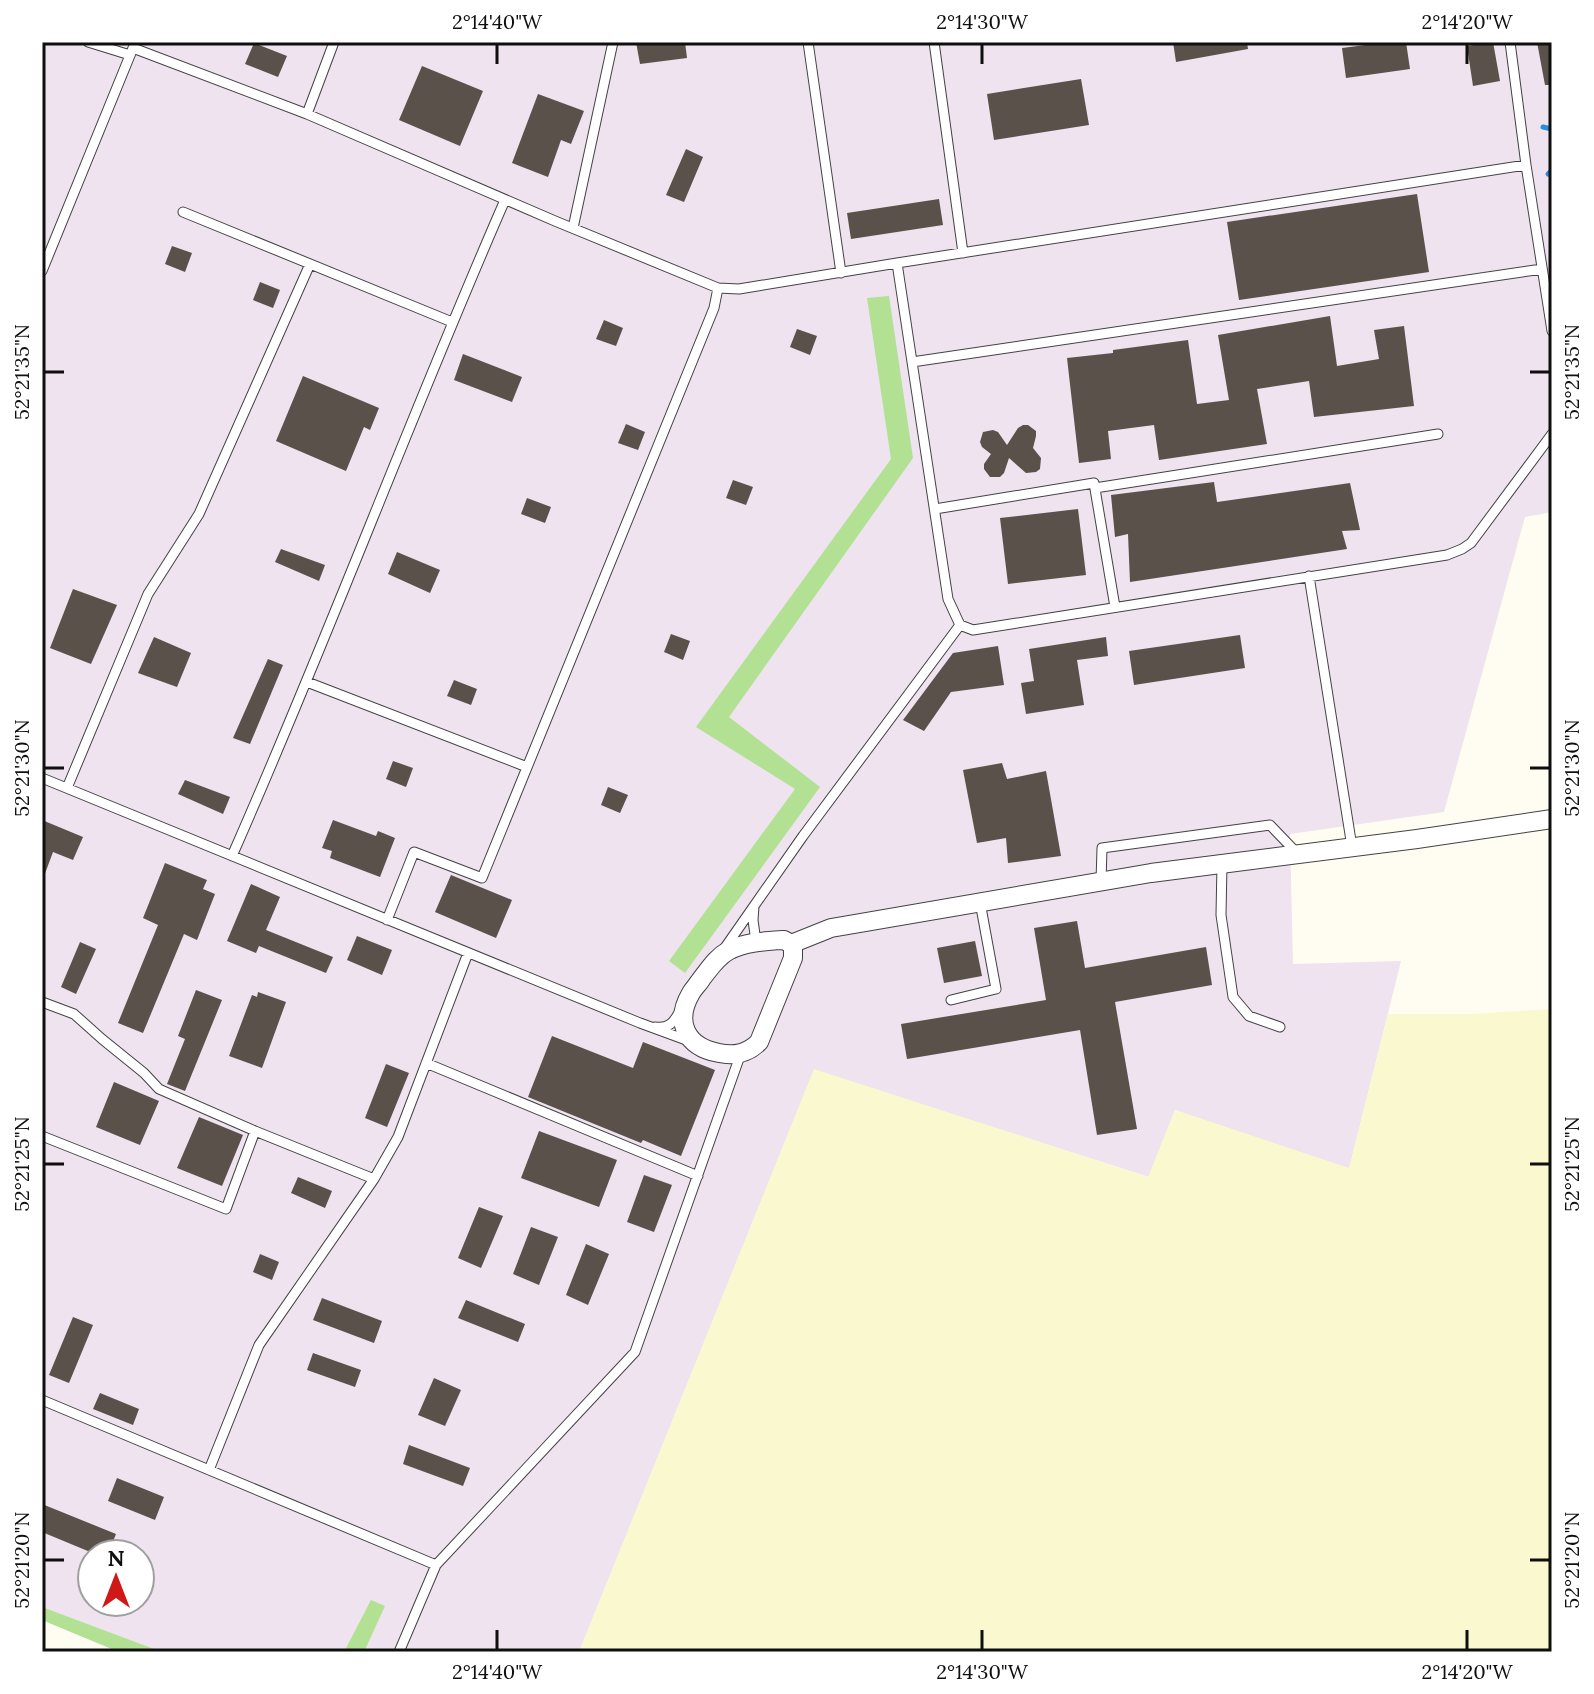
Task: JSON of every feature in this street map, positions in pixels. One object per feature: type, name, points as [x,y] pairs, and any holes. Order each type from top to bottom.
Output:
[{"type":"street","points":[[791,944],[831,928],[1101,882],[1552,819]]},
{"type":"street","points":[[784,940],[793,949],[793,958],[759,1042],[752,1050],[731,1055],[707,1051],[692,1042],[685,1030],[683,1014],[690,993],[718,958],[730,950],[756,943],[784,940]]},
{"type":"lane","points":[[88,42],[132,48],[307,114],[718,288],[739,289],[1526,165]]},
{"type":"lane","points":[[307,114],[334,42]]},
{"type":"lane","points":[[573,228],[613,42]]},
{"type":"lane","points":[[808,42],[841,273]]},
{"type":"lane","points":[[934,42],[963,253]]},
{"type":"lane","points":[[1510,42],[1552,331]]},
{"type":"lane","points":[[42,271],[132,48]]},
{"type":"lane","points":[[232,856],[505,200]]},
{"type":"lane","points":[[183,212],[452,322]]},
{"type":"lane","points":[[897,263],[948,599],[960,625],[973,630],[1447,555],[1471,543],[1552,434]]},
{"type":"lane","points":[[67,788],[148,594],[199,514],[310,264]]},
{"type":"lane","points":[[912,362],[1542,269]]},
{"type":"lane","points":[[387,920],[414,852],[482,878],[714,308],[718,288]]},
{"type":"lane","points":[[1095,488],[1438,434]]},
{"type":"lane","points":[[935,509],[1094,483],[1115,607]]},
{"type":"lane","points":[[1309,576],[1352,847]]},
{"type":"lane","points":[[718,958],[803,836],[960,625]]},
{"type":"lane","points":[[307,682],[527,767]]},
{"type":"lane","points":[[42,778],[692,1042]]},
{"type":"lane","points":[[1101,882],[1102,848],[1270,825],[1298,854]]},
{"type":"lane","points":[[1222,864],[1221,915],[1233,997],[1249,1016],[1280,1027]]},
{"type":"lane","points":[[951,1000],[996,989],[980,902]]},
{"type":"lane","points":[[754,906],[756,943]]},
{"type":"lane","points":[[209,1470],[259,1345],[374,1179],[398,1137],[468,953]]},
{"type":"lane","points":[[640,1023],[663,1028],[670,1025],[690,993]]},
{"type":"lane","points":[[42,1002],[74,1014],[159,1089],[374,1179]]},
{"type":"lane","points":[[399,1652],[436,1565],[635,1352],[741,1053]]},
{"type":"lane","points":[[426,1063],[698,1176]]},
{"type":"lane","points":[[42,1136],[226,1209],[255,1131]]},
{"type":"lane","points":[[42,1400],[436,1565]]},
{"type":"shaded area","points":[[42,42],[1552,42],[1552,512],[1525,517],[1444,812],[1290,834],[1293,964],[1401,961],[1349,1169],[1175,1110],[1149,1177],[814,1070],[579,1652],[119,1652],[42,1620]]},
{"type":"green space","points":[[889,296],[913,458],[729,717],[820,787],[685,973],[669,961],[795,789],[696,727],[891,459],[867,298]]},
{"type":"green space","points":[[1552,1009],[1552,1652],[579,1652],[814,1069],[1148,1177],[1175,1110],[1349,1168],[1388,1014],[1471,1014]]},
{"type":"green space","points":[[371,1600],[385,1606],[364,1652],[344,1652]]},
{"type":"green space","points":[[42,1607],[162,1652],[119,1652],[42,1620]]},
{"type":"building","points":[[636,42],[685,42],[687,58],[640,64]]},
{"type":"building","points":[[1173,42],[1247,42],[1248,49],[1176,62]]},
{"type":"building","points":[[1406,42],[1410,69],[1346,78],[1342,48]]},
{"type":"building","points":[[1493,42],[1500,81],[1473,86],[1467,46]]},
{"type":"building","points":[[1537,42],[1552,42],[1552,85],[1545,85]]},
{"type":"building","points":[[254,43],[287,56],[278,77],[245,64]]},
{"type":"building","points":[[422,66],[483,91],[460,146],[399,120]]},
{"type":"building","points":[[1081,79],[1089,125],[994,140],[987,94]]},
{"type":"building","points":[[538,94],[584,111],[571,144],[561,140],[548,177],[512,163]]},
{"type":"building","points":[[686,149],[703,157],[684,202],[666,195]]},
{"type":"building","points":[[1417,194],[1429,272],[1239,300],[1227,222]]},
{"type":"building","points":[[939,199],[943,225],[851,239],[847,213]]},
{"type":"building","points":[[172,246],[192,253],[185,272],[165,264]]},
{"type":"building","points":[[260,282],[280,290],[273,308],[253,300]]},
{"type":"building","points":[[1330,316],[1337,366],[1379,359],[1374,330],[1404,326],[1414,406],[1314,417],[1309,381],[1257,389],[1267,444],[1159,460],[1154,425],[1108,431],[1111,459],[1079,463],[1067,358],[1188,340],[1197,404],[1229,400],[1218,335]]},
{"type":"building","points":[[604,320],[623,328],[616,346],[596,339]]},
{"type":"building","points":[[797,329],[817,336],[810,355],[790,347]]},
{"type":"building","points":[[463,354],[522,377],[512,402],[454,380]]},
{"type":"building","points":[[303,376],[379,408],[370,430],[364,427],[346,471],[276,441]]},
{"type":"building","points":[[626,424],[645,432],[638,450],[618,443]]},
{"type":"building","points":[[1023,425],[1036,431],[1033,448],[1041,458],[1040,469],[1026,473],[1009,458],[1000,477],[990,477],[984,469],[991,454],[980,442],[983,432],[998,432],[1007,445]]},
{"type":"building","points":[[733,480],[753,487],[746,505],[726,498]]},
{"type":"building","points":[[1214,482],[1217,502],[1350,483],[1360,530],[1342,531],[1347,549],[1130,582],[1128,534],[1115,537],[1111,495]]},
{"type":"building","points":[[527,498],[551,507],[545,523],[521,514]]},
{"type":"building","points":[[1078,509],[1086,575],[1008,584],[1000,518]]},
{"type":"building","points":[[281,549],[325,565],[319,581],[275,562]]},
{"type":"building","points":[[397,552],[440,570],[430,593],[388,574]]},
{"type":"building","points":[[73,589],[117,605],[91,664],[50,648]]},
{"type":"building","points":[[671,634],[690,641],[683,660],[664,652]]},
{"type":"building","points":[[1240,635],[1245,668],[1134,685],[1129,651]]},
{"type":"building","points":[[154,637],[191,653],[177,687],[138,673]]},
{"type":"building","points":[[1106,637],[1108,656],[1077,660],[1084,705],[1026,714],[1021,683],[1034,681],[1029,649]]},
{"type":"building","points":[[998,646],[1004,685],[951,692],[924,731],[903,720],[953,653]]},
{"type":"building","points":[[268,659],[283,665],[250,744],[233,738]]},
{"type":"building","points":[[454,680],[477,689],[471,705],[447,696]]},
{"type":"building","points":[[393,761],[413,768],[406,787],[386,779]]},
{"type":"building","points":[[1002,763],[1007,779],[1046,771],[1061,856],[1008,863],[1006,838],[977,843],[963,770]]},
{"type":"building","points":[[185,780],[230,797],[223,814],[178,794]]},
{"type":"building","points":[[608,787],[628,795],[620,813],[601,805]]},
{"type":"building","points":[[42,820],[83,837],[73,860],[53,852],[43,879]]},
{"type":"building","points":[[333,820],[376,836],[378,831],[395,838],[380,877],[330,858],[332,851],[322,848]]},
{"type":"building","points":[[165,863],[207,880],[203,889],[215,894],[197,940],[184,934],[143,1033],[118,1023],[158,925],[143,918]]},
{"type":"building","points":[[451,875],[512,900],[496,938],[435,912]]},
{"type":"building","points":[[251,884],[280,897],[266,930],[333,957],[326,973],[259,946],[256,953],[227,941]]},
{"type":"building","points":[[1077,921],[1085,968],[1206,947],[1212,985],[1115,1002],[1137,1129],[1097,1135],[1080,1030],[907,1059],[901,1024],[1046,1000],[1034,928]]},
{"type":"building","points":[[357,936],[392,950],[382,975],[347,960]]},
{"type":"building","points":[[975,941],[982,976],[944,983],[937,948]]},
{"type":"building","points":[[80,942],[96,949],[76,994],[61,987]]},
{"type":"building","points":[[196,990],[222,1000],[185,1091],[167,1084],[185,1039],[178,1036]]},
{"type":"building","points":[[258,992],[286,1002],[262,1068],[229,1056],[252,995],[257,997]]},
{"type":"building","points":[[552,1036],[633,1068],[643,1042],[715,1070],[681,1156],[528,1097]]},
{"type":"building","points":[[386,1064],[409,1073],[387,1127],[365,1118]]},
{"type":"building","points":[[114,1082],[159,1101],[140,1145],[96,1127]]},
{"type":"building","points":[[199,1117],[243,1135],[222,1186],[177,1168]]},
{"type":"building","points":[[539,1131],[617,1160],[599,1207],[521,1178]]},
{"type":"building","points":[[644,1175],[672,1185],[654,1232],[627,1222]]},
{"type":"building","points":[[298,1177],[332,1191],[325,1208],[291,1193]]},
{"type":"building","points":[[479,1207],[503,1216],[481,1268],[458,1258]]},
{"type":"building","points":[[531,1227],[558,1237],[539,1285],[513,1274]]},
{"type":"building","points":[[586,1244],[609,1254],[588,1305],[566,1295]]},
{"type":"building","points":[[260,1254],[279,1262],[272,1280],[253,1272]]},
{"type":"building","points":[[322,1298],[382,1321],[374,1343],[313,1320]]},
{"type":"building","points":[[466,1300],[525,1324],[518,1342],[458,1318]]},
{"type":"building","points":[[73,1317],[93,1325],[69,1383],[49,1375]]},
{"type":"building","points":[[313,1353],[361,1370],[355,1387],[307,1370]]},
{"type":"building","points":[[434,1378],[461,1390],[445,1426],[418,1415]]},
{"type":"building","points":[[100,1393],[139,1409],[133,1425],[93,1409]]},
{"type":"building","points":[[409,1445],[470,1468],[463,1486],[403,1464]]},
{"type":"building","points":[[117,1478],[164,1497],[155,1520],[108,1501]]},
{"type":"building","points":[[42,1504],[116,1534],[114,1538],[76,1538],[76,1546],[42,1532]]},
{"type":"waterway","points":[[1543,127],[1552,129]]},
{"type":"waterway","points":[[1548,174],[1552,170]]}]
